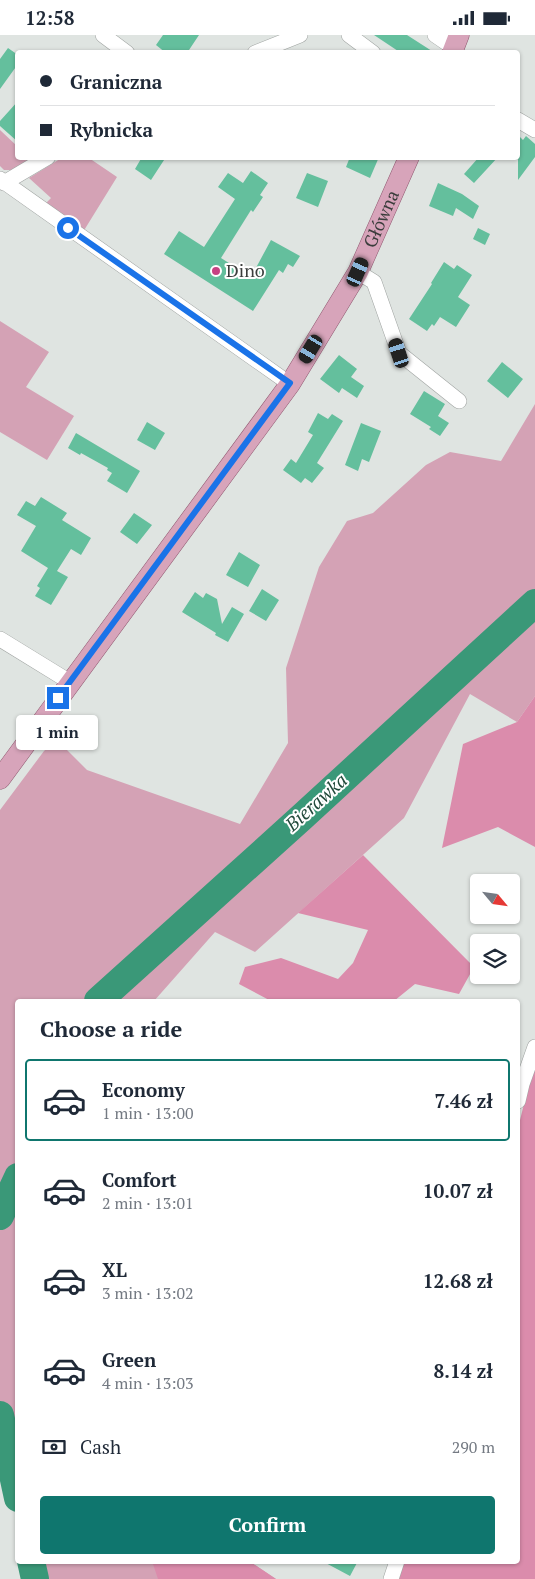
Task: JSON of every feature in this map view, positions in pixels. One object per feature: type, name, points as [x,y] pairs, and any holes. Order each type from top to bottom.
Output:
[{"type":"main road","name":"Główna","points":[[0,779],[290,383],[358,272],[407,160]]},
{"type":"street","points":[[103,35],[123,50]]},
{"type":"street","points":[[262,50],[300,35]]},
{"type":"street","points":[[349,35],[369,50]]},
{"type":"street","points":[[434,35],[455,45]]},
{"type":"street","points":[[520,121],[535,130]]},
{"type":"street","points":[[42,160],[2,181],[290,383]]},
{"type":"street","points":[[358,272],[374,282],[399,353],[459,401]]},
{"type":"street","points":[[0,639],[70,682]]},
{"type":"street","points":[[520,1092],[535,1047]]},
{"type":"street","points":[[391,1579],[395,1564]]},
{"type":"shaded area","points":[[0,130],[15,144],[15,160],[33,160],[15,170],[4,170],[0,166]]},
{"type":"shaded area","points":[[58,160],[92,160],[117,177],[83,232],[46,203],[51,198],[29,178]]},
{"type":"shaded area","points":[[0,321],[49,352],[26,387],[74,416],[47,460],[0,432]]},
{"type":"shaded area","points":[[535,404],[535,696],[517,722],[470,694],[404,818],[255,952],[215,932],[156,999],[15,999],[15,1441],[11,1418],[0,1416],[0,810],[44,751],[56,739],[87,770],[240,824],[288,743],[286,668],[319,567],[347,521],[373,513],[426,465],[450,452],[501,461]]},
{"type":"shaded area","points":[[535,696],[535,847],[498,827],[442,848],[463,744],[517,722]]},
{"type":"shaded area","points":[[363,855],[470,963],[470,974],[459,994],[415,984],[396,999],[267,999],[239,984],[245,967],[281,958],[338,979],[353,963],[368,930],[298,913]]},
{"type":"shaded area","points":[[535,1060],[535,1579],[399,1579],[403,1564],[520,1564],[520,1120]]},
{"type":"shaded area","points":[[40,1564],[254,1564],[276,1579],[43,1579]]},
{"type":"shaded area","points":[[153,1564],[254,1564],[276,1579],[158,1579]]},
{"type":"building","points":[[163,35],[199,35],[189,50],[162,50],[156,45]]},
{"type":"building","points":[[374,35],[407,35],[430,50],[396,50]]},
{"type":"building","points":[[8,48],[15,53],[15,68],[0,89],[0,59]]},
{"type":"building","points":[[15,104],[15,139],[0,126],[0,121]]},
{"type":"building","points":[[526,136],[535,144],[535,157],[518,180],[520,137],[523,140]]},
{"type":"building","points":[[140,160],[164,160],[151,180],[135,169]]},
{"type":"building","points":[[349,160],[378,160],[370,178],[346,167]]},
{"type":"building","points":[[476,160],[495,160],[474,183],[464,174]]},
{"type":"building","points":[[251,171],[268,183],[260,195],[263,197],[253,212],[251,210],[221,258],[251,277],[271,240],[300,256],[293,267],[288,264],[283,273],[279,270],[253,311],[164,254],[179,231],[204,247],[235,199],[218,187],[228,173],[243,183]]},
{"type":"building","points":[[307,173],[328,181],[318,207],[296,198]]},
{"type":"building","points":[[438,183],[462,194],[479,206],[473,219],[456,208],[453,216],[429,206]]},
{"type":"building","points":[[478,228],[490,234],[485,245],[473,239]]},
{"type":"building","points":[[444,262],[454,269],[457,265],[472,275],[458,297],[470,305],[456,327],[440,317],[434,326],[432,324],[427,331],[409,319]]},
{"type":"building","points":[[339,355],[357,369],[351,377],[364,386],[357,398],[342,388],[339,393],[320,379]]},
{"type":"building","points":[[502,362],[523,379],[508,398],[487,381]]},
{"type":"building","points":[[424,391],[445,404],[438,416],[449,423],[440,436],[429,429],[431,427],[410,414]]},
{"type":"building","points":[[318,413],[328,419],[332,414],[343,421],[317,463],[324,468],[312,483],[305,478],[301,483],[283,470],[291,459],[296,463],[313,435],[308,432]]},
{"type":"building","points":[[147,422],[165,433],[155,450],[137,440]]},
{"type":"building","points":[[361,423],[381,431],[369,462],[362,459],[358,471],[345,465]]},
{"type":"building","points":[[76,433],[140,471],[127,493],[107,481],[112,473],[107,470],[108,468],[68,448]]},
{"type":"building","points":[[41,497],[67,513],[62,520],[91,538],[81,555],[71,549],[57,571],[68,577],[51,605],[35,596],[40,588],[37,586],[48,568],[21,551],[36,526],[17,515],[26,501],[35,506]]},
{"type":"building","points":[[134,513],[152,525],[137,544],[120,532]]},
{"type":"building","points":[[239,552],[260,565],[248,587],[226,575]]},
{"type":"building","points":[[262,589],[279,600],[266,621],[249,611]]},
{"type":"building","points":[[195,592],[203,598],[206,593],[217,599],[222,624],[232,607],[244,614],[228,642],[182,612]]},
{"type":"building","points":[[328,1564],[356,1564],[350,1576]]},
{"type":"waterway","name":"Bierawka","points":[[100,999],[535,603]]},
{"type":"waterway","name":"Bierawka","points":[[0,1216],[15,1184]]},
{"type":"waterway","name":"Bierawka","points":[[0,1415],[15,1484]]},
{"type":"waterway","name":"Bierawka","points":[[32,1564],[35,1579]]},
{"type":"place","name":"Dino","points":[[216,271]]},
{"type":"route","points":[[58,698],[290,383],[68,228]]}]
